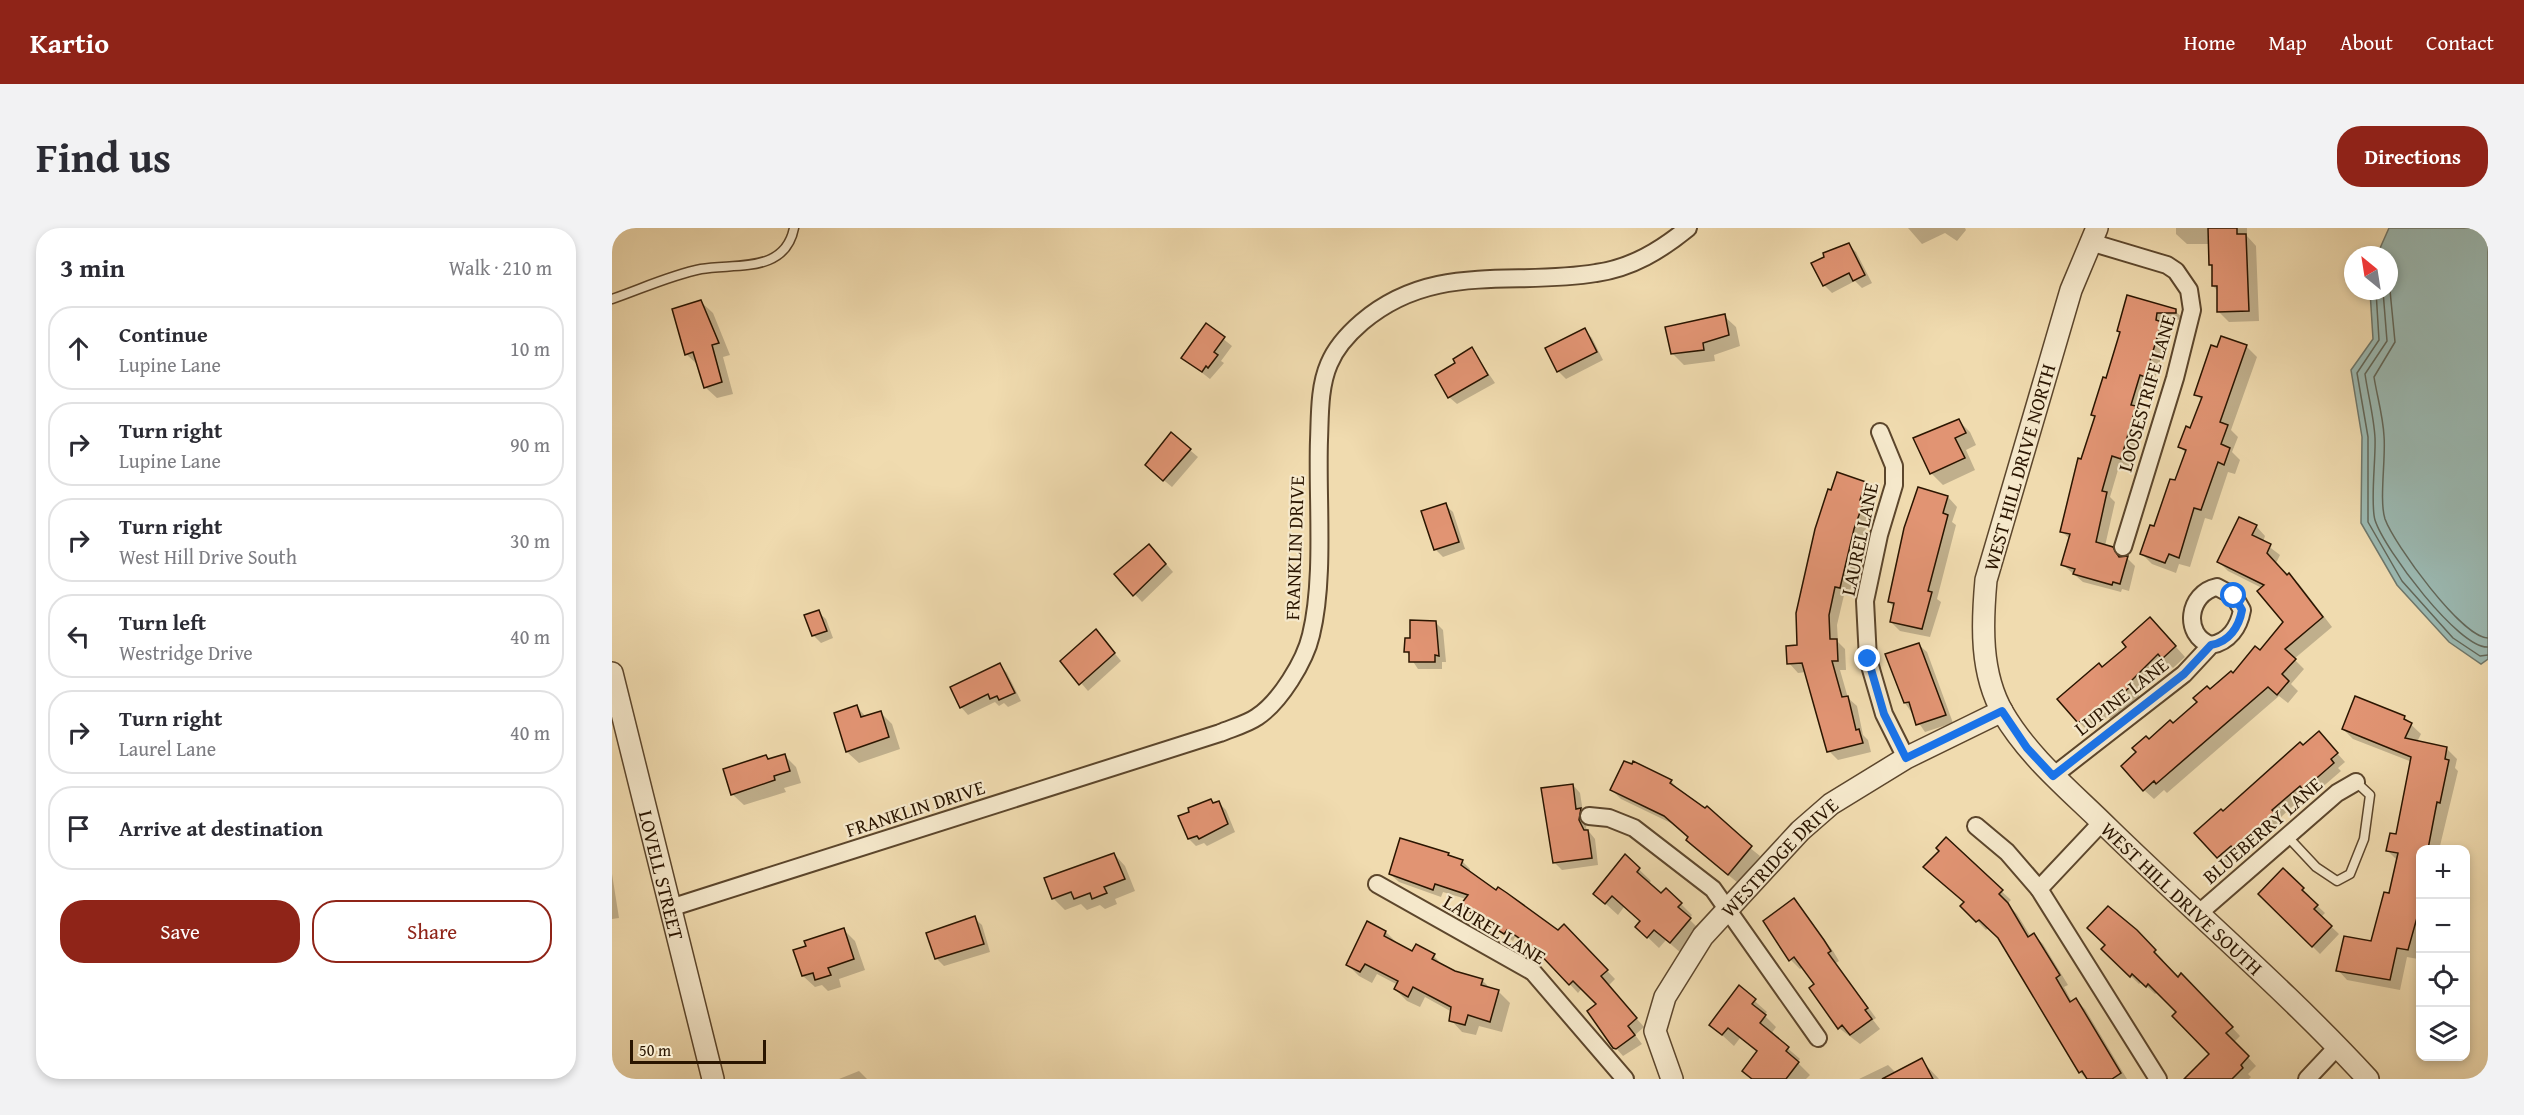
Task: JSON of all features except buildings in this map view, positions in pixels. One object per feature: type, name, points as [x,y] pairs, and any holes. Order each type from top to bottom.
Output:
[{"type":"street","name":"FRANKLIN DRIVE","points":[[670,908],[1220,733],[1257,717],[1280,696],[1311,636],[1318,571],[1320,406],[1328,365],[1346,335],[1378,309],[1410,294],[1462,279],[1596,273],[1636,263],[1669,244],[1688,228]]},
{"type":"street","name":"LOOSESTRIFE LANE","points":[[2093,235],[2176,270],[2189,290],[2192,310],[2175,378],[2123,547]]},
{"type":"street","name":"WEST HILL DRIVE NORTH","points":[[2002,711],[1991,681],[1984,647],[1982,616],[1986,580],[2071,290],[2093,235]]},
{"type":"street","name":"LAUREL LANE","points":[[1880,432],[1894,466],[1894,485],[1879,535],[1865,601],[1868,659],[1884,714],[1906,758]]},
{"type":"street","name":"LUPINE LANE","points":[[2053,776],[2184,674],[2211,645]]},
{"type":"street","name":"LOVELL STREET","points":[[612,672],[713,1079]]},
{"type":"street","name":"WESTRIDGE DRIVE","points":[[1672,1079],[1655,1031],[1665,997],[1703,936],[1800,831],[1831,804],[1906,758],[2002,711]]},
{"type":"street","name":"WEST HILL DRIVE SOUTH","points":[[2002,711],[2027,748],[2053,776],[2338,1046],[2368,1079]]},
{"type":"street","name":"BLUEBERRY LANE","points":[[2198,914],[2344,788],[2356,782]]},
{"type":"street","points":[[1589,816],[1609,818],[1634,828],[1713,890],[1729,909],[1818,1038]]},
{"type":"street","points":[[2039,889],[2102,822]]},
{"type":"street","points":[[1976,826],[2007,852],[2039,889],[2158,1079]]},
{"type":"street","name":"LAUREL LANE","points":[[1377,884],[1533,972],[1625,1079]]},
{"type":"street","points":[[2307,1079],[2338,1046]]},
{"type":"lane","points":[[612,298],[701,269],[744,267],[766,261],[780,254],[792,238],[794,228]]},
{"type":"lane","points":[[2287,836],[2316,867],[2337,881],[2350,874],[2364,839],[2370,795],[2356,782]]},
{"type":"water","points":[[2389,228],[2488,228],[2488,659],[2481,664],[2449,642],[2397,585],[2361,523],[2362,437],[2351,370],[2373,339],[2371,300],[2398,300],[2398,246],[2381,246]]},
{"type":"route","points":[[1868,659],[1884,714],[1906,758],[2002,711],[2027,748],[2053,776],[2184,674],[2211,645],[2220,643],[2238,626],[2242,610],[2234,596]]}]
